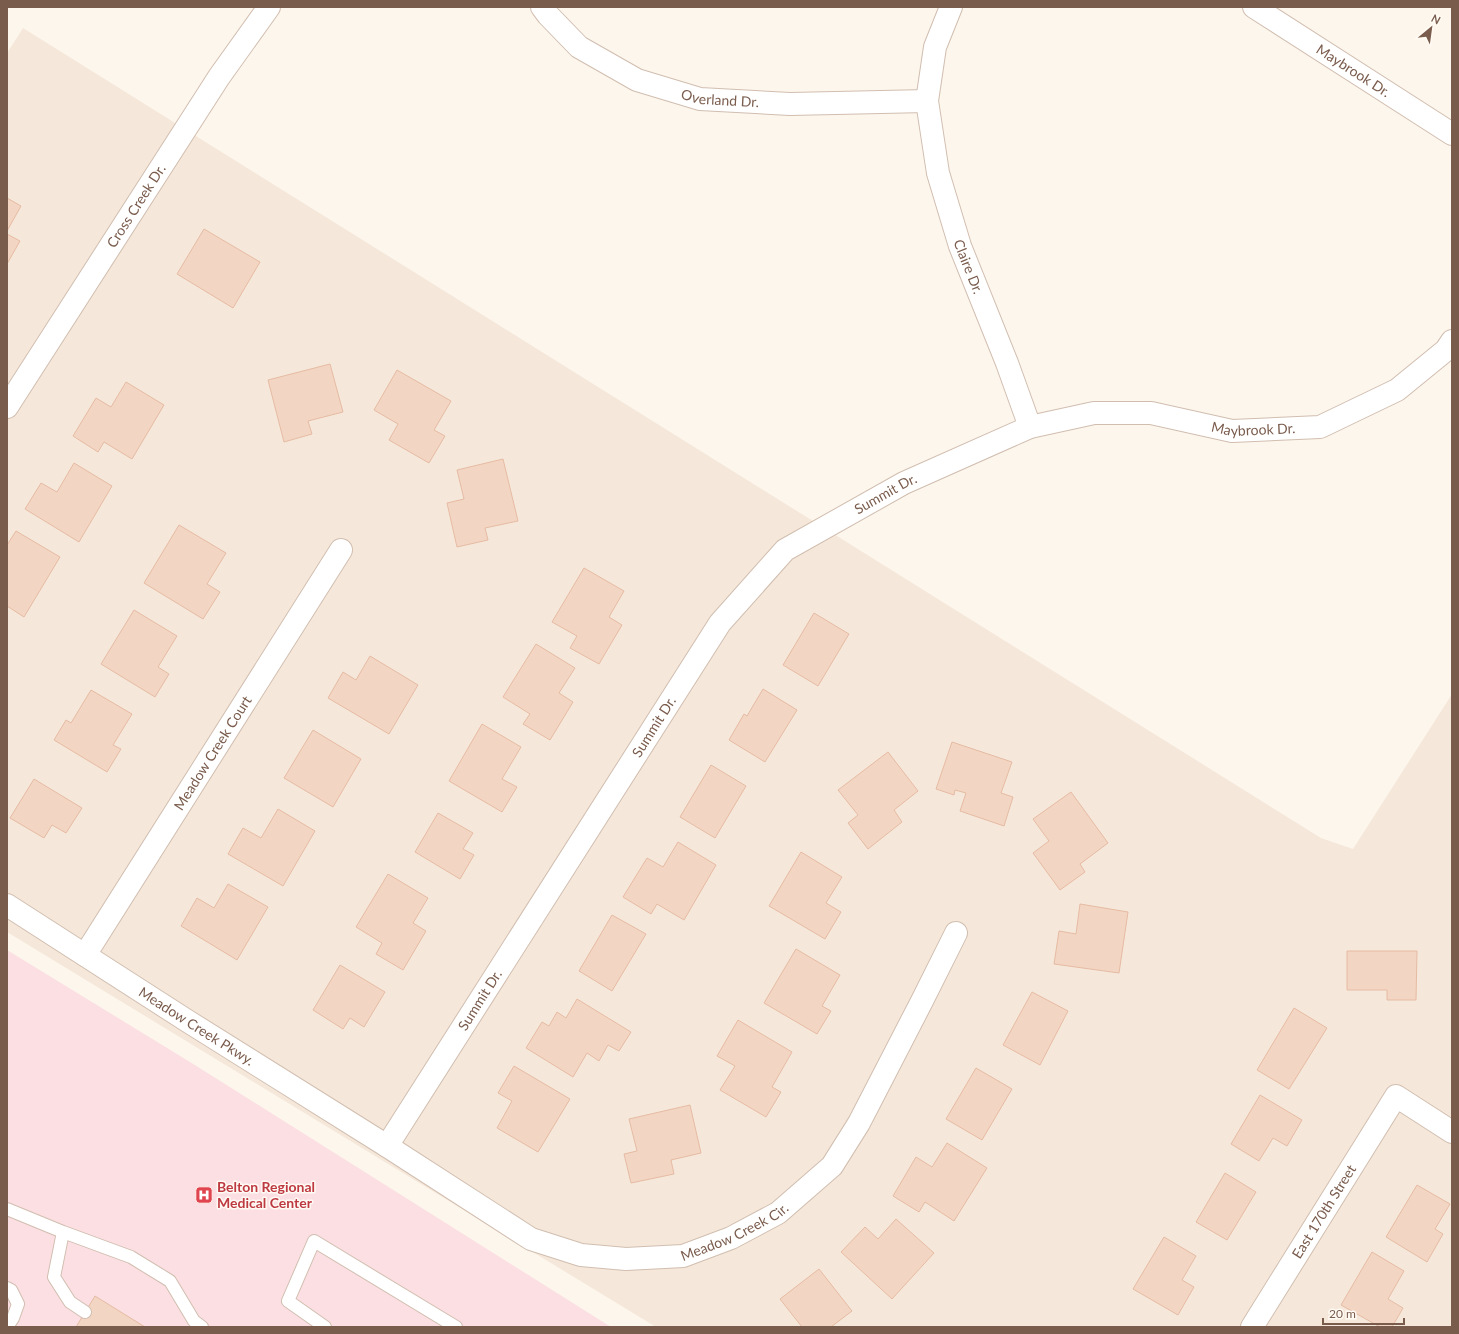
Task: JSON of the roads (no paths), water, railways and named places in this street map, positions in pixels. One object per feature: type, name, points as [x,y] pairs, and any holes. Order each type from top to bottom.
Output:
[{"type":"street","name":"Cross Creek Dr.","points":[[7,407],[219,77],[269,7]]},
{"type":"street","name":"Overland Dr.","points":[[542,7],[579,47],[637,80],[700,99],[790,104],[927,101]]},
{"type":"street","name":"Claire Dr.","points":[[951,7],[935,47],[927,101],[938,172],[960,246],[1007,363],[1030,426]]},
{"type":"street","name":"Maybrook Dr.","points":[[1254,7],[1452,134]]},
{"type":"street","name":"Maybrook Dr.","points":[[1030,426],[1094,412],[1151,412],[1232,431],[1320,427],[1397,390],[1446,350],[1452,341]]},
{"type":"street","name":"Summit Dr.","points":[[387,1146],[720,623],[785,550],[904,483],[1030,426]]},
{"type":"street","name":"Meadow Creek Court","points":[[84,955],[341,550]]},
{"type":"street","name":"Meadow Creek Pkwy.","points":[[7,905],[189,1022],[387,1146]]},
{"type":"street","name":"Meadow Creek Cir.","points":[[387,1146],[531,1239],[581,1255],[626,1259],[683,1256],[731,1238],[778,1213],[832,1166],[859,1123],[956,933]]},
{"type":"street","name":"East 170th Street","points":[[1252,1327],[1396,1096],[1452,1132]]},
{"type":"lane","points":[[7,1209],[63,1232],[131,1257],[170,1281],[194,1325]]},
{"type":"lane","points":[[63,1232],[54,1277],[70,1302],[85,1312]]},
{"type":"lane","points":[[324,1327],[288,1301],[314,1241],[456,1327]]},
{"type":"lane","points":[[7,1288],[11,1290],[18,1304],[13,1318],[7,1327]]},
{"type":"place","name":"Belton Regional Medical Center","points":[[204,1195]]}]
